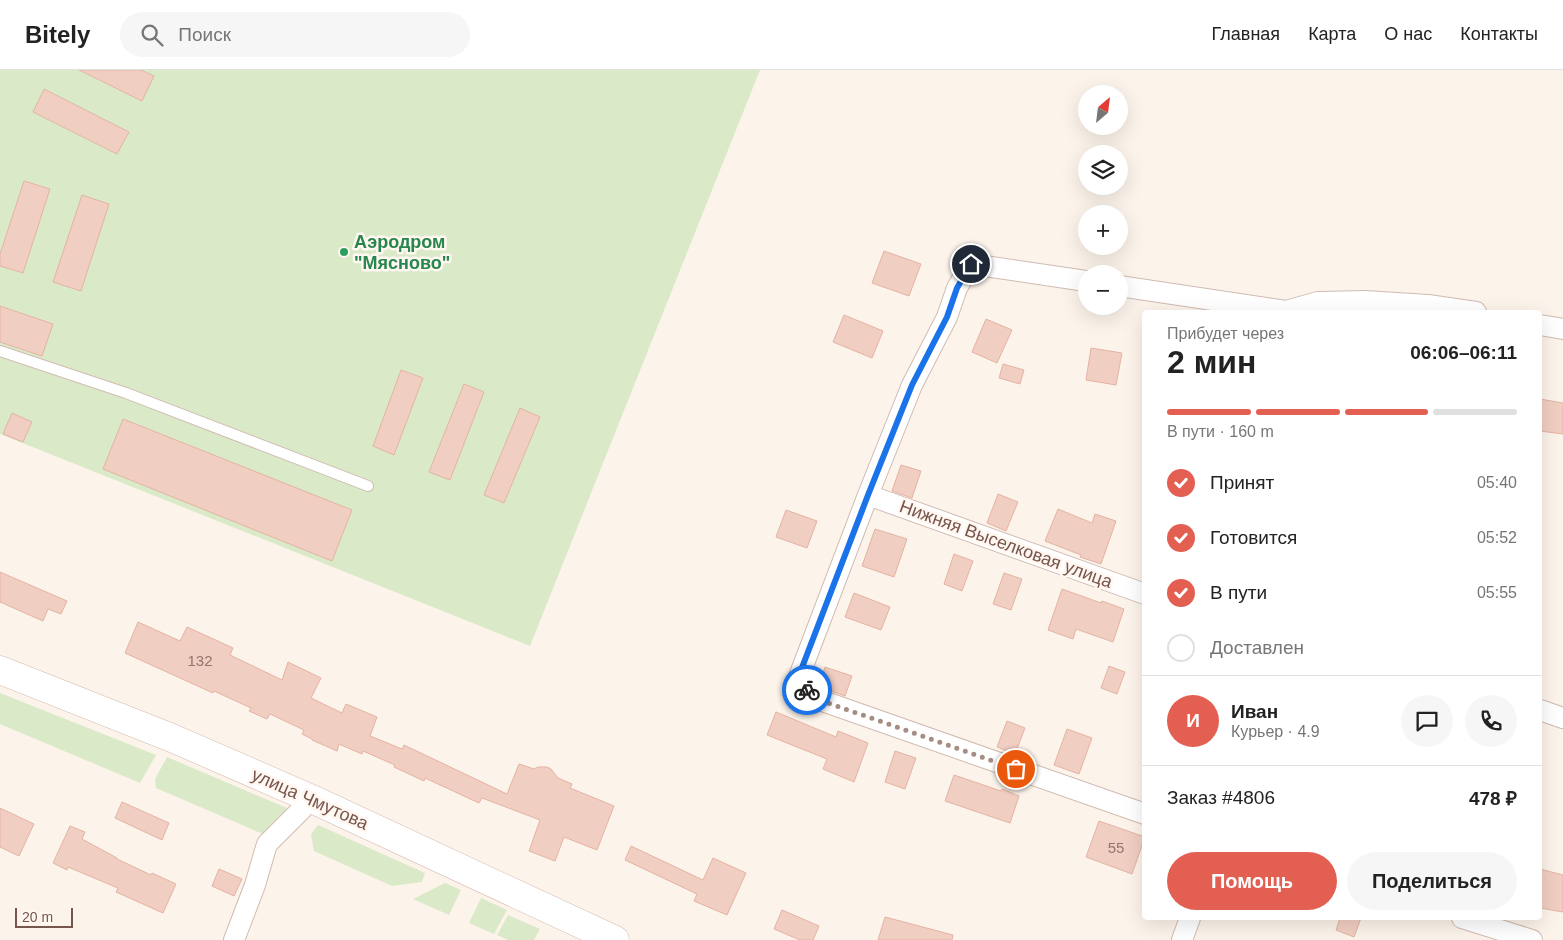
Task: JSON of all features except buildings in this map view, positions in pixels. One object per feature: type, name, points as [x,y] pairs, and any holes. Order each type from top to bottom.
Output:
[{"type":"main road","name":"улица Чмутова","points":[[0,670],[172,738],[312,798],[615,940]]},
{"type":"street","points":[[1078,280],[971,264],[957,288],[947,317],[912,385],[798,678],[814,698],[1142,813]]},
{"type":"street","points":[[1128,287],[1279,310]]},
{"type":"street","points":[[1290,310],[1318,302],[1365,302],[1428,305],[1462,310]]},
{"type":"street","points":[[1542,324],[1563,329]]},
{"type":"street","name":"Нижняя Выселковая улица","points":[[868,495],[1142,593]]},
{"type":"street","points":[[1542,711],[1563,718]]},
{"type":"street","points":[[234,940],[255,885],[267,844],[312,798]]},
{"type":"street","points":[[1182,940],[1189,920]]},
{"type":"street","points":[[1468,920],[1532,940]]},
{"type":"lane","points":[[0,350],[126,392],[368,486]]},
{"type":"green space","name":"Аэродром \"Мясново\"","points":[[0,70],[760,70],[530,646],[0,434]]},
{"type":"green space","points":[[0,693],[156,755],[140,783],[0,724]]},
{"type":"green space","points":[[167,757],[289,809],[263,834],[156,788],[155,779]]},
{"type":"green space","points":[[318,825],[425,873],[422,882],[392,886],[314,851],[311,834]]},
{"type":"green space","points":[[445,883],[461,890],[449,915],[413,899]]},
{"type":"green space","points":[[481,898],[507,910],[494,934],[469,923]]},
{"type":"green space","points":[[508,915],[540,929],[534,940],[508,940],[497,935]]},
{"type":"way so far","points":[[807,690],[814,698],[1016,769]]},
{"type":"place","name":"Аэродром \"Мясново\"","points":[[344,252]]},
{"type":"route","points":[[807,690],[798,678],[868,495],[912,385],[947,317],[957,288],[971,264]]}]
